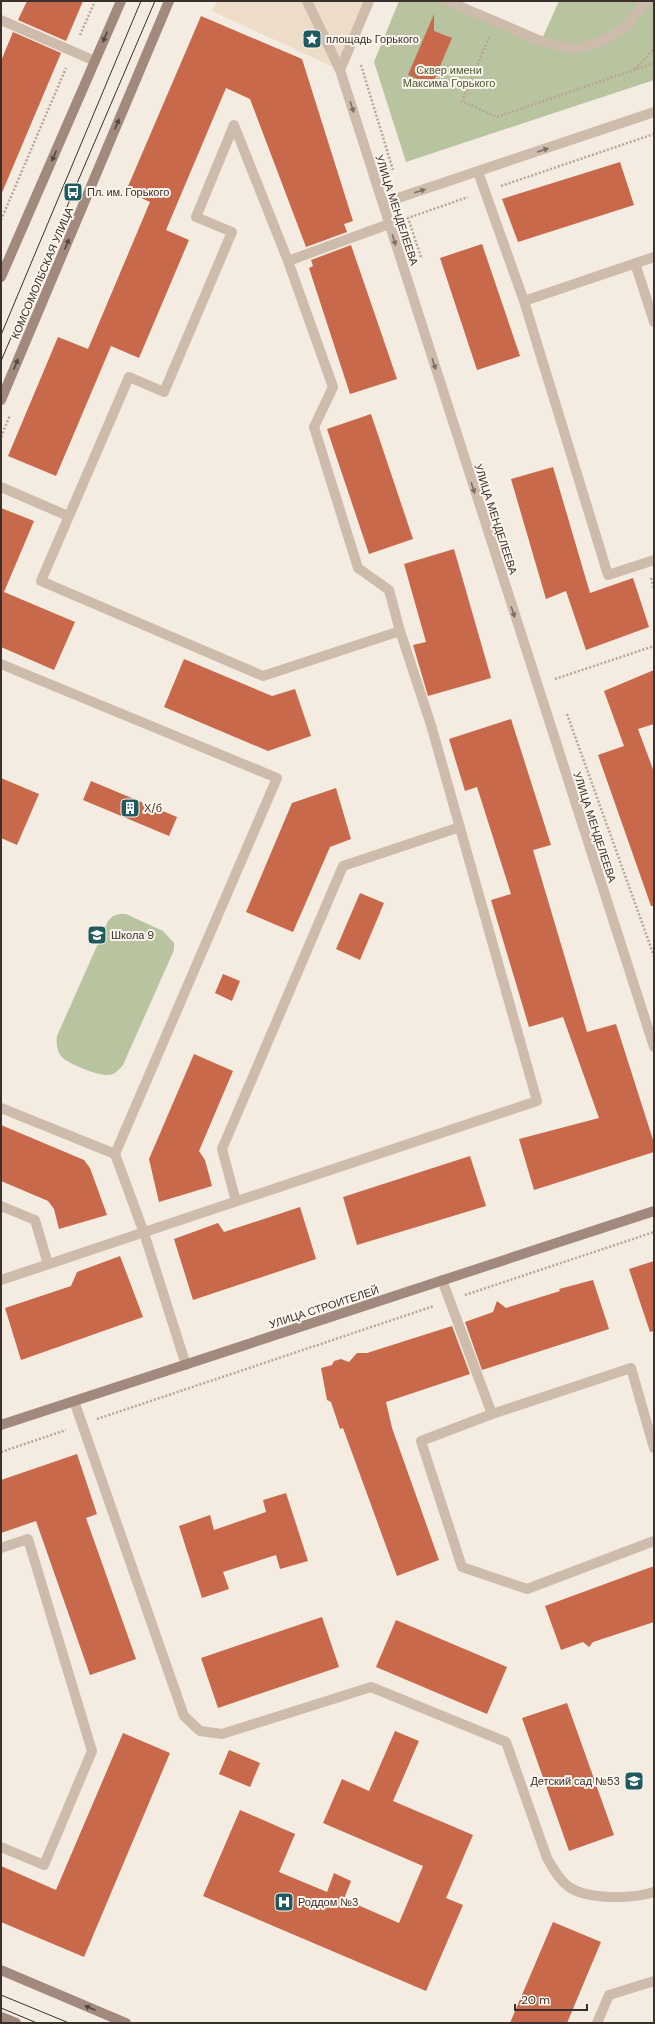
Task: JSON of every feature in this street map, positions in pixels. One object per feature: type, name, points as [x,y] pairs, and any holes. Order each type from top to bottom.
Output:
[{"type":"main road","points":[[1,277],[121,1]]},
{"type":"main road","name":"КОМСОМОЛЬСКАЯ УЛИЦА","points":[[1,400],[169,1]]},
{"type":"main road","name":"УЛИЦА СТРОИТЕЛЕЙ","points":[[1,1425],[654,1211]]},
{"type":"main road","points":[[1,1970],[104,2019],[126,2023]]},
{"type":"main road","points":[[1,2017],[16,2023]]},
{"type":"street","name":"УЛИЦА МЕНДЕЛЕЕВА","points":[[307,1],[340,70],[654,1047]]},
{"type":"street","points":[[340,70],[369,1]]},
{"type":"street","points":[[447,1],[541,41],[571,49],[598,43],[626,27],[646,1]]},
{"type":"street","points":[[1,20],[95,61]]},
{"type":"street","points":[[383,203],[654,112]]},
{"type":"street","points":[[1,1280],[537,1102],[431,725],[400,631],[389,590],[358,568],[314,427],[333,387],[288,261],[234,124],[196,217],[232,232],[164,392],[129,377],[41,581],[263,676],[400,631]]},
{"type":"street","points":[[478,172],[524,301],[608,575],[654,560]]},
{"type":"street","points":[[288,261],[389,224]]},
{"type":"street","points":[[524,301],[654,257]]},
{"type":"street","points":[[635,263],[654,322]]},
{"type":"street","points":[[1,487],[68,516]]},
{"type":"street","points":[[1,664],[276,778],[115,1154],[144,1233],[186,1365]]},
{"type":"street","points":[[236,1201],[222,1149],[343,866],[460,827]]},
{"type":"street","points":[[1,1108],[115,1154]]},
{"type":"street","points":[[1,1206],[35,1220],[48,1264]]},
{"type":"street","points":[[442,1280],[492,1414]]},
{"type":"street","points":[[654,1448],[630,1368],[492,1414],[421,1441],[462,1567],[527,1589],[654,1541]]},
{"type":"street","points":[[74,1401],[184,1716],[200,1731],[222,1734],[371,1687],[506,1742],[547,1858],[557,1874],[569,1887],[589,1896],[642,1896],[654,1892]]},
{"type":"street","points":[[1,1548],[28,1539],[92,1751],[44,1865],[1,1847]]},
{"type":"street","points":[[597,2023],[609,1995],[654,1981]]},
{"type":"path","points":[[1,220],[95,1]]},
{"type":"path","points":[[495,22],[462,101],[497,117],[654,63]]},
{"type":"path","points":[[635,70],[654,49]]},
{"type":"path","points":[[361,64],[393,170]]},
{"type":"path","points":[[408,218],[654,134]]},
{"type":"path","points":[[537,686],[654,646]]},
{"type":"path","points":[[553,673],[558,687]]},
{"type":"path","points":[[566,709],[654,956]]},
{"type":"path","points":[[1,1452],[654,1232]]},
{"type":"green space","name":"Сквер имени Максима Горького","points":[[399,1],[447,1],[541,41],[559,1],[654,1],[654,80],[406,162],[374,62]]},
{"type":"green space","points":[[126,914],[163,931],[174,943],[174,950],[123,1065],[114,1073],[104,1075],[86,1070],[64,1059],[58,1049],[57,1036],[108,921],[113,916]]},
{"type":"shaded area","name":"площадь Горького","points":[[217,1],[369,1],[340,70],[212,11]]},
{"type":"building","points":[[27,1],[83,1],[66,41],[18,20]]},
{"type":"building","points":[[434,14],[434,31],[452,38],[432,85],[408,75]]},
{"type":"building","points":[[201,16],[302,59],[353,221],[344,224],[347,232],[306,247],[250,99],[226,88],[166,230],[189,240],[139,358],[111,346],[56,476],[8,456],[58,337],[88,349],[150,202],[126,191]]},
{"type":"building","points":[[13,32],[61,53],[1,195],[1,61]]},
{"type":"building","points":[[620,162],[634,205],[518,242],[502,199]]},
{"type":"building","points":[[482,244],[520,356],[477,370],[440,258]]},
{"type":"building","points":[[351,245],[397,379],[350,394],[309,268],[313,266],[311,260]]},
{"type":"building","points":[[371,414],[413,539],[369,554],[327,429]]},
{"type":"building","points":[[553,467],[590,593],[633,578],[649,627],[586,650],[566,591],[546,599],[511,479]]},
{"type":"building","points":[[1,508],[34,521],[4,592],[75,622],[54,670],[1,647]]},
{"type":"building","points":[[454,549],[491,678],[428,696],[413,645],[426,642],[404,564]]},
{"type":"building","points":[[184,659],[272,696],[295,689],[311,736],[268,751],[164,707]]},
{"type":"building","points":[[654,670],[654,724],[638,729],[654,772],[654,906],[651,906],[598,755],[624,746],[604,691]]},
{"type":"building","points":[[511,719],[551,845],[533,850],[587,1032],[616,1024],[654,1143],[654,1152],[534,1190],[519,1139],[599,1118],[563,1017],[529,1027],[491,900],[511,894],[477,787],[465,791],[449,739]]},
{"type":"building","points":[[1,778],[39,794],[17,845],[1,838]]},
{"type":"building","name":"Х/б","points":[[91,781],[177,817],[169,836],[83,800]]},
{"type":"building","points":[[336,788],[351,839],[330,847],[293,932],[246,912],[292,803]]},
{"type":"building","points":[[360,893],[384,903],[360,960],[336,949]]},
{"type":"building","points":[[223,974],[240,981],[232,1001],[215,993]]},
{"type":"building","points":[[194,1054],[233,1071],[199,1151],[205,1160],[212,1186],[159,1202],[149,1159]]},
{"type":"building","points":[[1,1125],[84,1160],[90,1168],[107,1215],[59,1229],[54,1209],[48,1201],[1,1181]]},
{"type":"building","points":[[470,1156],[486,1206],[357,1245],[343,1197]]},
{"type":"building","points":[[300,1207],[316,1259],[193,1300],[174,1239],[218,1223],[224,1232]]},
{"type":"building","points":[[120,1256],[143,1317],[21,1360],[5,1308],[71,1286],[77,1272]]},
{"type":"building","points":[[654,1261],[654,1331],[650,1332],[629,1269]]},
{"type":"building","points":[[593,1280],[609,1329],[482,1370],[465,1322],[493,1312],[497,1301],[506,1308],[560,1291],[559,1289]]},
{"type":"building","points":[[452,1326],[470,1374],[386,1402],[392,1428],[439,1560],[397,1576],[343,1428],[340,1429],[331,1402],[327,1400],[321,1368],[332,1365],[334,1361],[341,1359],[349,1362],[357,1353],[367,1353]]},
{"type":"building","points":[[77,1454],[97,1514],[86,1518],[136,1659],[90,1675],[36,1521],[1,1533],[1,1480]]},
{"type":"building","points":[[286,1493],[308,1561],[280,1569],[276,1555],[223,1572],[229,1589],[202,1598],[179,1526],[210,1515],[214,1530],[266,1512],[263,1500]]},
{"type":"building","points":[[654,1566],[654,1622],[593,1642],[589,1647],[583,1642],[561,1650],[545,1606]]},
{"type":"building","points":[[322,1617],[339,1667],[218,1708],[201,1658]]},
{"type":"building","points":[[396,1620],[507,1667],[487,1714],[376,1667]]},
{"type":"building","points":[[567,1703],[614,1835],[569,1851],[522,1718]]},
{"type":"building","name":"Роддом №3","points":[[395,1731],[419,1741],[393,1801],[473,1835],[446,1898],[463,1905],[426,1991],[203,1896],[240,1810],[295,1834],[279,1872],[327,1892],[334,1873],[351,1881],[344,1899],[399,1923],[423,1866],[323,1823],[342,1779],[369,1791]]},
{"type":"building","points":[[123,1733],[170,1753],[84,1957],[1,1922],[1,1866],[56,1890]]},
{"type":"building","points":[[229,1750],[260,1763],[250,1787],[219,1774]]},
{"type":"building","points":[[553,1922],[601,1942],[567,2023],[510,2023]]},
{"type":"tram line","points":[[1,335],[141,1]]},
{"type":"tram line","points":[[1,361],[155,1]]},
{"type":"tram line","points":[[1,1995],[69,2023]]},
{"type":"tram line","points":[[1,2008],[37,2023]]},
{"type":"place","name":"площадь Горького","points":[[312,39]]},
{"type":"place","name":"Пл. им. Горького","points":[[73,192]]},
{"type":"place","name":"Х/б","points":[[130,808]]},
{"type":"place","name":"Школа 9","points":[[97,935]]},
{"type":"place","name":"Детский сад №53","points":[[634,1781]]},
{"type":"place","name":"Роддом №3","points":[[284,1902]]}]
